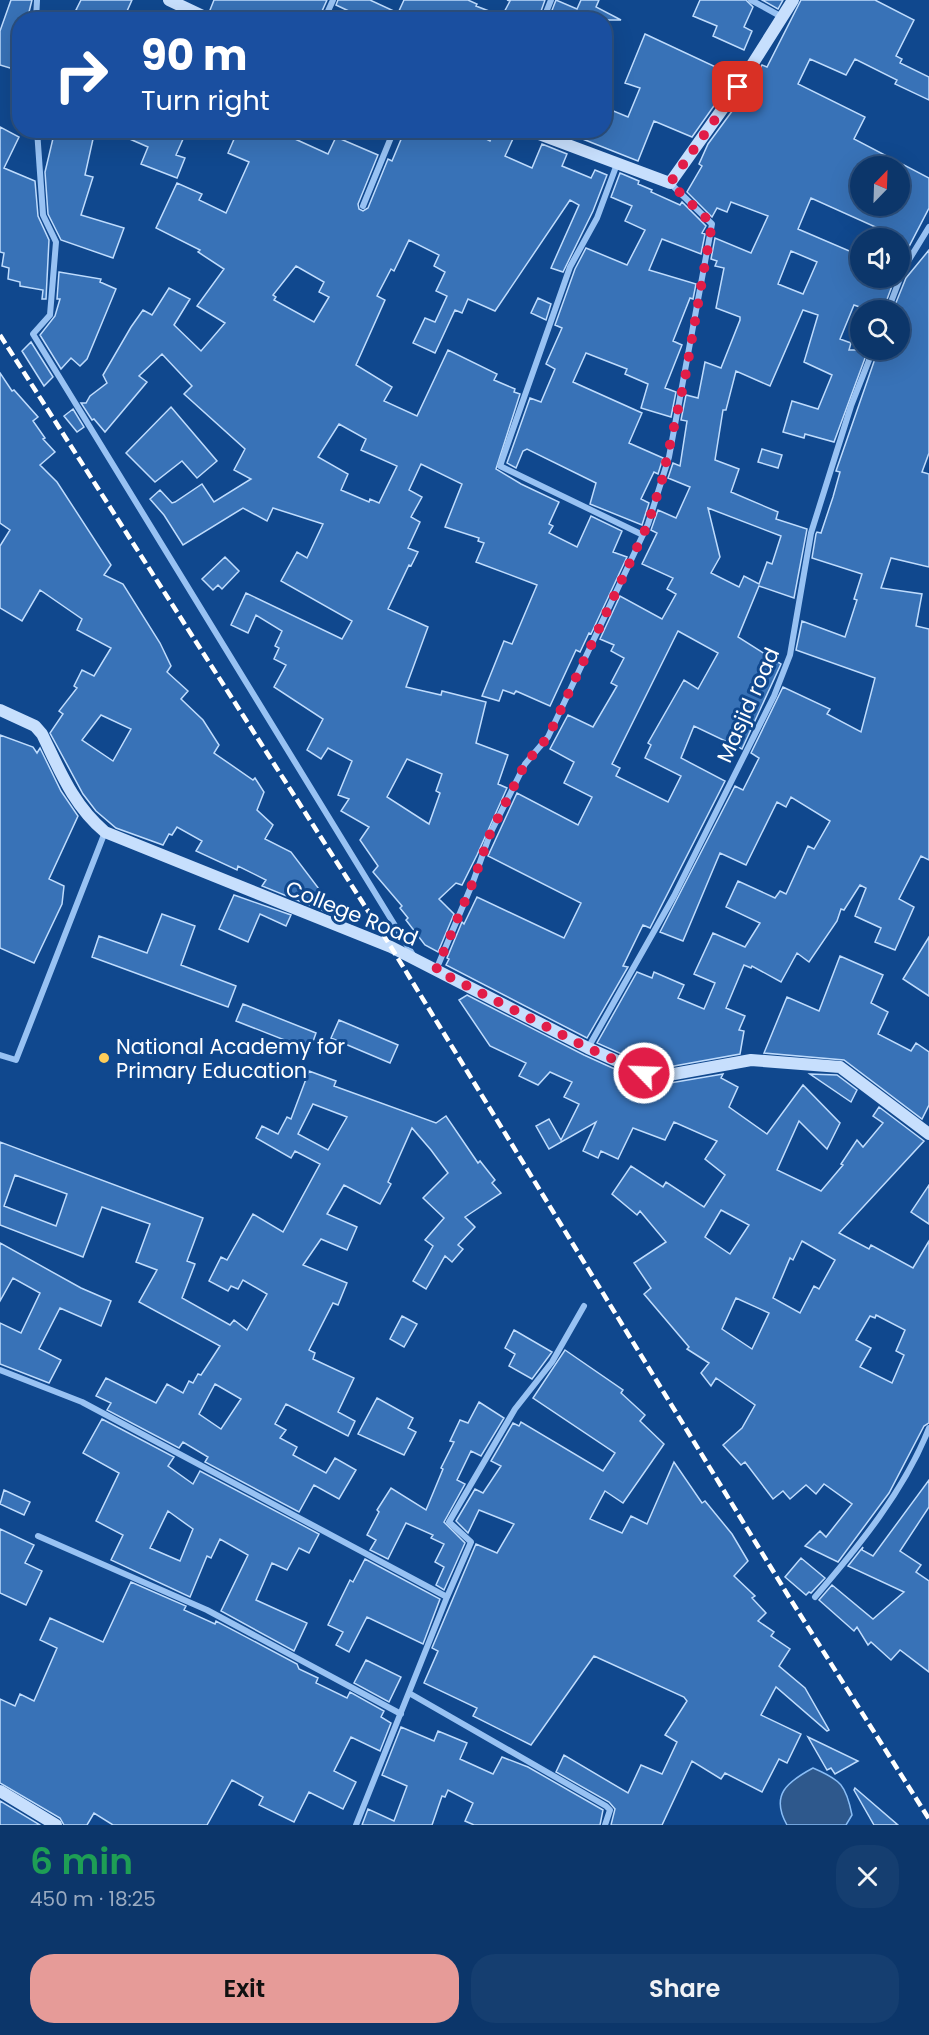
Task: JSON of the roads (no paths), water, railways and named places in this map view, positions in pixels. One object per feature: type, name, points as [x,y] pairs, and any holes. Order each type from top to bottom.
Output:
[{"type":"street","points":[[169,0],[194,12]]},
{"type":"street","points":[[751,0],[782,17]]},
{"type":"street","points":[[670,183],[738,87],[793,0]]},
{"type":"street","points":[[38,138],[43,215],[56,242],[50,315],[33,334],[416,960]]},
{"type":"street","points":[[363,206],[391,138]]},
{"type":"street","points":[[436,970],[473,882],[490,834],[525,764],[548,737],[643,535],[669,457],[712,224],[670,183],[549,138]]},
{"type":"street","points":[[616,164],[597,218],[570,267],[500,466],[643,535]]},
{"type":"street","points":[[892,300],[904,268],[929,227]]},
{"type":"street","name":"Masjid road","points":[[588,1048],[674,896],[774,696],[790,655],[810,532],[870,360]]},
{"type":"street","name":"College Road","points":[[0,710],[35,726],[42,734],[72,797],[87,818],[105,832],[391,947],[588,1048],[644,1073],[663,1076],[751,1060],[840,1067],[929,1134]]},
{"type":"street","points":[[0,1055],[16,1060],[105,832]]},
{"type":"street","points":[[356,1825],[471,1542],[449,1522],[515,1409],[552,1362],[584,1306]]},
{"type":"street","points":[[0,1370],[81,1402],[447,1597]]},
{"type":"street","points":[[815,1597],[864,1540],[919,1452],[929,1428]]},
{"type":"street","points":[[38,1536],[207,1610],[401,1714]]},
{"type":"street","points":[[410,1693],[606,1806],[610,1810],[610,1816],[605,1825]]},
{"type":"street","points":[[0,1791],[56,1825]]},
{"type":"water","points":[[813,1768],[836,1780],[844,1790],[852,1815],[846,1825],[787,1825],[780,1805],[784,1790]]},
{"type":"railway","points":[[0,335],[391,947],[789,1597],[929,1819]]},
{"type":"place","name":"National Academy for Primary Education","points":[[104,1058]]}]
